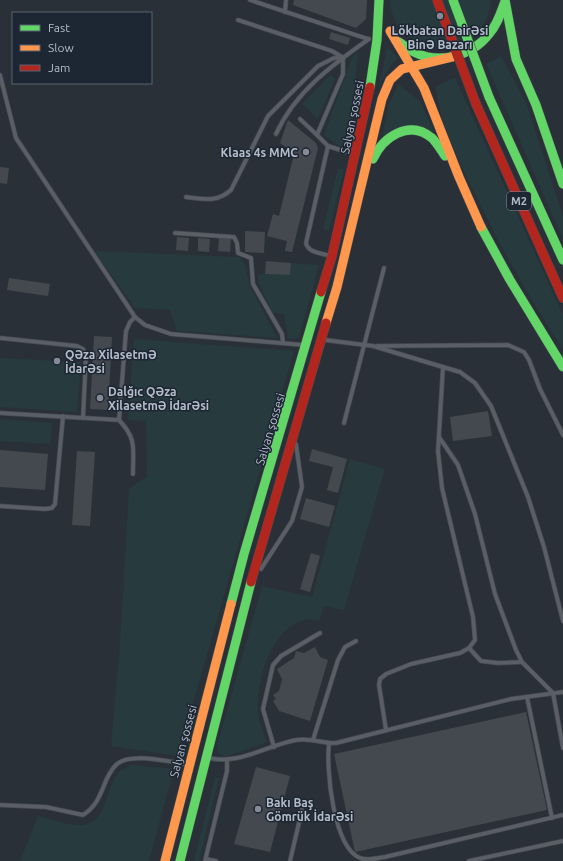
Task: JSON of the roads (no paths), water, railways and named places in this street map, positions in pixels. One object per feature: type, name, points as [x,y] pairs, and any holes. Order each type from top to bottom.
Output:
[{"type":"highway","points":[[379,0],[381,14],[412,66],[431,106],[464,190]]},
{"type":"highway","name":"Salyan şossesi","points":[[164,861],[244,554],[307,345],[332,256],[371,88],[373,40],[379,0]]},
{"type":"highway","name":"M2","points":[[437,0],[476,104],[563,298]]},
{"type":"highway","name":"M2","points":[[453,0],[489,97],[563,260]]},
{"type":"highway","points":[[357,208],[379,112],[386,88],[395,74],[412,66],[456,56],[470,51],[488,37],[500,18],[504,0]]},
{"type":"highway","points":[[504,0],[516,59],[536,105],[563,184]]},
{"type":"highway","points":[[390,31],[401,44],[416,53],[432,58],[456,56]]},
{"type":"highway","points":[[357,208],[375,155],[380,145],[386,138],[395,133],[406,130],[427,135],[434,140],[464,190],[513,287],[563,367]]},
{"type":"highway","name":"Salyan şossesi","points":[[180,861],[251,583],[322,340],[357,208]]},
{"type":"lane","points":[[250,0],[373,40]]},
{"type":"lane","points":[[285,12],[286,0]]},
{"type":"lane","points":[[238,20],[332,51],[343,58]]},
{"type":"lane","points":[[276,134],[293,103],[304,91],[343,58],[373,40]]},
{"type":"lane","points":[[186,197],[212,200],[223,198],[237,181],[268,116],[318,66],[334,58],[343,58]]},
{"type":"lane","points":[[317,135],[343,74],[343,58]]},
{"type":"lane","points":[[0,75],[16,138],[135,317],[145,325],[171,334],[307,345]]},
{"type":"lane","points":[[300,119],[328,146],[356,155]]},
{"type":"lane","points":[[328,146],[306,243],[311,251],[332,256]]},
{"type":"lane","points":[[175,233],[234,237],[237,244],[238,253],[251,258],[253,284],[282,334],[283,343]]},
{"type":"lane","points":[[344,423],[384,268]]},
{"type":"lane","points":[[119,420],[126,331],[130,322],[135,317]]},
{"type":"lane","points":[[0,338],[77,346],[83,349],[86,356],[83,418]]},
{"type":"lane","points":[[322,340],[373,346],[516,346],[524,352],[529,360],[540,389],[563,435]]},
{"type":"lane","points":[[373,346],[411,359],[460,372],[475,383],[491,406],[528,497],[544,547],[563,621]]},
{"type":"lane","points":[[386,730],[379,685],[380,679],[386,674],[411,664],[460,652],[469,648],[475,640],[474,624],[442,488],[439,436],[443,367]]},
{"type":"lane","points":[[0,413],[119,420],[130,431],[132,437],[133,474]]},
{"type":"lane","points":[[0,506],[45,509],[52,508],[55,504],[62,416]]},
{"type":"lane","points":[[251,583],[292,521],[302,487],[294,433]]},
{"type":"lane","points":[[439,436],[458,465],[475,514],[495,594],[522,662],[553,693],[563,748]]},
{"type":"lane","points":[[274,747],[263,709],[273,665],[281,656],[320,633]]},
{"type":"lane","points":[[313,740],[338,660],[345,647],[356,641]]},
{"type":"lane","points":[[469,648],[482,660],[498,663],[522,662]]},
{"type":"lane","points":[[206,758],[227,761],[296,740],[313,740],[329,744],[511,699],[563,692]]},
{"type":"lane","points":[[527,697],[552,818]]},
{"type":"lane","points":[[329,744],[328,756],[334,813],[346,844],[360,858],[368,859],[385,857],[472,835],[563,815]]},
{"type":"lane","points":[[0,805],[46,807],[83,815],[91,810],[97,802],[108,775],[116,765],[124,759],[134,758],[190,764]]},
{"type":"lane","points":[[216,861],[205,860],[227,771],[227,761]]},
{"type":"lane","points":[[290,861],[302,810]]},
{"type":"lane","points":[[469,861],[563,841]]},
{"type":"place","name":"Lökbatan Dairəsi Binə Bazarı","points":[[440,16]]},
{"type":"place","name":"Klaas 4s MMC","points":[[306,152]]},
{"type":"place","name":"Qəza Xilasetmə İdarəsi","points":[[57,361]]},
{"type":"place","name":"Dalğıc Qəza Xilasetmə İdarəsi","points":[[100,398]]},
{"type":"place","name":"Bakı Baş Gömrük İdarəsi","points":[[258,809]]}]
